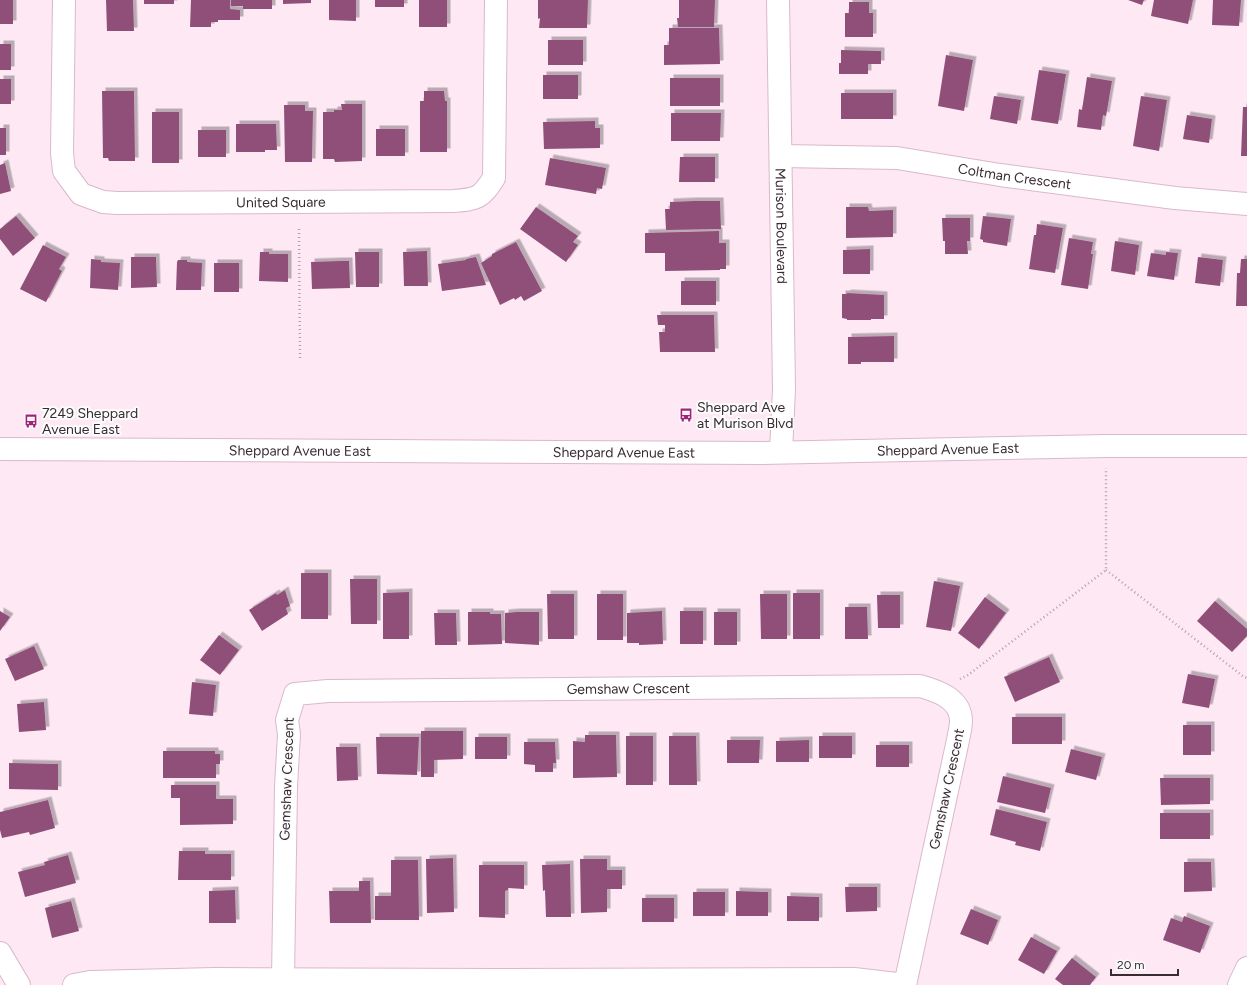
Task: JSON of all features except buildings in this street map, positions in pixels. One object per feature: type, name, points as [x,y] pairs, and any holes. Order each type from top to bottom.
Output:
[{"type":"street","name":"United Square","points":[[64,0],[62,153],[64,171],[81,194],[103,202],[117,203],[472,200],[481,195],[494,178],[496,0]]},
{"type":"street","name":"Murison Boulevard","points":[[778,0],[784,389],[781,452]]},
{"type":"street","name":"Coltman Crescent","points":[[781,156],[897,158],[1000,175],[1175,198],[1247,204]]},
{"type":"street","name":"Sheppard Avenue East","points":[[0,449],[781,452],[1106,446],[1247,446]]},
{"type":"street","name":"Gemshaw Crescent","points":[[283,979],[286,787],[289,734],[287,720],[295,694],[328,691],[920,686],[936,690],[951,698],[958,708],[961,720],[905,985]]},
{"type":"street","points":[[0,953],[19,985]]},
{"type":"street","points":[[1239,985],[1247,968]]},
{"type":"street","points":[[74,985],[90,982],[215,979],[495,982],[854,979],[905,985]]},
{"type":"path","points":[[299,229],[300,361]]},
{"type":"path","points":[[1106,446],[1106,570]]},
{"type":"path","points":[[1106,570],[1247,678]]},
{"type":"path","points":[[936,690],[968,675],[1106,570]]},
{"type":"place","name":"Sheppard Ave at Murison Blvd","points":[[686,415]]},
{"type":"place","name":"7249 Sheppard Avenue East","points":[[31,421]]}]
